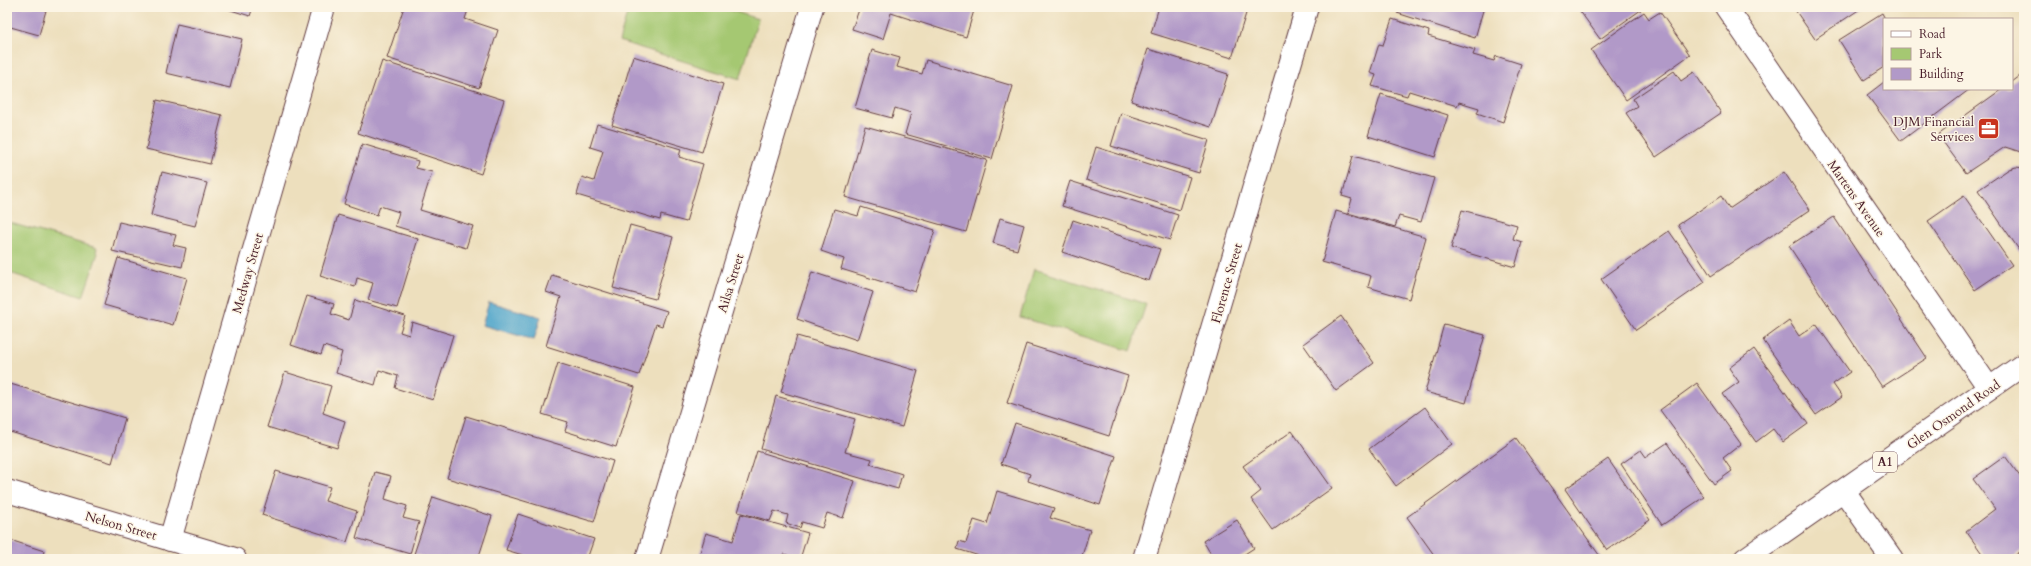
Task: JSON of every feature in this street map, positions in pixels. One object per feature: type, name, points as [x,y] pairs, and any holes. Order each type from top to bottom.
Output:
[{"type":"main road","name":"Medway Street","points":[[170,540],[324,7]]},
{"type":"main road","name":"Ailsa Street","points":[[647,559],[812,7]]},
{"type":"main road","name":"Florence Street","points":[[1144,559],[1307,7]]},
{"type":"main road","name":"Martens Avenue","points":[[1726,7],[1989,388]]},
{"type":"main road","name":"Glen Osmond Road","points":[[1745,559],[2024,364]]},
{"type":"main road","points":[[1844,491],[1892,559]]},
{"type":"main road","name":"Nelson Street","points":[[7,492],[235,559]]},
{"type":"green space","points":[[629,7],[721,7],[758,19],[740,79],[619,41]]},
{"type":"green space","points":[[7,222],[97,248],[96,252],[98,253],[83,297],[7,272]]},
{"type":"green space","points":[[1034,269],[1146,304],[1131,351],[1020,317]]},
{"type":"water","points":[[489,302],[541,317],[534,340],[482,325]]},
{"type":"building","points":[[7,7],[47,7],[39,35],[7,26]]},
{"type":"building","points":[[221,7],[253,7],[250,16]]},
{"type":"building","points":[[404,7],[469,7],[465,19],[498,30],[479,88],[387,58]]},
{"type":"building","points":[[860,7],[975,7],[966,37],[891,13],[883,39],[852,29]]},
{"type":"building","points":[[1159,7],[1248,7],[1232,58],[1151,33]]},
{"type":"building","points":[[1399,7],[1484,7],[1475,38],[1397,13]]},
{"type":"building","points":[[1577,7],[1645,7],[1600,39]]},
{"type":"building","points":[[1793,7],[1863,7],[1815,39]]},
{"type":"building","points":[[1644,12],[1649,19],[1660,12],[1690,55],[1626,100],[1591,50]]},
{"type":"building","points":[[1882,13],[1884,18],[1883,18],[1883,68],[1864,80],[1839,40]]},
{"type":"building","points":[[1392,19],[1429,31],[1428,36],[1475,50],[1473,55],[1494,61],[1496,56],[1521,64],[1503,122],[1477,113],[1479,108],[1459,102],[1457,106],[1409,91],[1407,96],[1372,86],[1376,75],[1370,73],[1379,44],[1383,45]]},
{"type":"building","points":[[177,24],[242,39],[230,88],[166,73]]},
{"type":"building","points":[[1148,49],[1228,74],[1211,127],[1131,101]]},
{"type":"building","points":[[872,50],[900,58],[897,67],[922,74],[926,60],[1013,86],[992,159],[905,134],[911,113],[895,108],[892,118],[855,108]]},
{"type":"building","points":[[633,56],[723,84],[702,152],[612,125]]},
{"type":"building","points":[[382,61],[504,100],[481,174],[358,133]]},
{"type":"building","points":[[1674,71],[1681,81],[1694,72],[1721,113],[1656,157],[1626,113],[1637,106],[1633,99]]},
{"type":"building","points":[[2024,73],[2024,153],[2005,147],[1966,173],[1938,135],[2001,90],[2013,90],[2013,81]]},
{"type":"building","points":[[1883,83],[1883,90],[1969,90],[1901,141],[1867,95]]},
{"type":"building","points":[[1381,94],[1448,115],[1435,157],[1368,136]]},
{"type":"building","points":[[157,100],[222,115],[210,164],[146,149]]},
{"type":"building","points":[[1121,113],[1209,140],[1199,173],[1111,146]]},
{"type":"building","points":[[597,124],[681,149],[679,157],[703,164],[686,222],[661,215],[660,220],[577,195],[582,177],[594,181],[603,151],[590,147]]},
{"type":"building","points":[[865,126],[987,160],[966,232],[845,197]]},
{"type":"building","points":[[362,144],[418,161],[416,168],[432,172],[420,210],[473,226],[466,248],[395,226],[399,212],[380,206],[377,215],[344,204]]},
{"type":"building","points":[[1096,147],[1190,177],[1180,210],[1086,180]]},
{"type":"building","points":[[1353,156],[1434,178],[1421,222],[1399,216],[1395,227],[1348,213],[1352,199],[1342,196]]},
{"type":"building","points":[[2016,167],[2024,168],[2024,257],[1978,190],[2009,169]]},
{"type":"building","points":[[162,172],[207,183],[195,226],[151,215]]},
{"type":"building","points":[[1784,172],[1810,210],[1711,276],[1678,225],[1721,196],[1729,209]]},
{"type":"building","points":[[1070,181],[1178,215],[1170,240],[1062,206]]},
{"type":"building","points":[[1964,196],[2012,265],[1975,290],[1928,221]]},
{"type":"building","points":[[861,207],[935,230],[915,292],[841,269],[844,259],[821,251],[834,209],[858,216]]},
{"type":"building","points":[[1462,210],[1517,225],[1513,239],[1522,242],[1515,267],[1451,248]]},
{"type":"building","points":[[1336,211],[1426,237],[1409,299],[1368,287],[1371,276],[1322,262]]},
{"type":"building","points":[[338,215],[418,239],[397,308],[368,300],[373,283],[357,278],[355,287],[320,276]]},
{"type":"building","points":[[1834,217],[1927,358],[1882,387],[1789,246]]},
{"type":"building","points":[[1000,218],[1024,225],[1017,250],[993,243]]},
{"type":"building","points":[[1073,220],[1160,249],[1149,281],[1062,252]]},
{"type":"building","points":[[119,222],[176,235],[173,245],[186,248],[182,267],[112,251]]},
{"type":"building","points":[[630,225],[673,237],[655,299],[613,288]]},
{"type":"building","points":[[1669,231],[1705,282],[1636,330],[1601,279]]},
{"type":"building","points":[[118,258],[187,278],[173,325],[104,305]]},
{"type":"building","points":[[812,272],[873,292],[857,340],[797,319]]},
{"type":"building","points":[[552,275],[667,311],[662,326],[656,324],[639,375],[546,346],[561,297],[546,292]]},
{"type":"building","points":[[307,296],[334,304],[331,314],[349,320],[355,300],[405,316],[400,332],[409,335],[412,322],[453,335],[433,400],[395,388],[398,376],[379,370],[375,385],[336,373],[342,352],[324,346],[321,355],[291,345]]},
{"type":"building","points":[[1341,316],[1374,363],[1336,391],[1303,344]]},
{"type":"building","points":[[1789,321],[1799,336],[1816,324],[1850,372],[1833,384],[1842,397],[1816,415],[1763,340]]},
{"type":"building","points":[[1444,324],[1485,335],[1466,403],[1425,392]]},
{"type":"building","points":[[797,336],[918,371],[902,427],[781,392]]},
{"type":"building","points":[[1026,344],[1128,376],[1109,436],[1007,403]]},
{"type":"building","points":[[1754,349],[1808,424],[1783,442],[1773,429],[1756,442],[1722,394],[1739,382],[1729,368]]},
{"type":"building","points":[[558,363],[635,387],[616,447],[565,431],[568,422],[542,414]]},
{"type":"building","points":[[285,372],[331,386],[323,413],[345,421],[337,448],[267,427]]},
{"type":"building","points":[[7,383],[125,418],[112,463],[7,431]]},
{"type":"building","points":[[1697,383],[1741,444],[1723,458],[1732,471],[1714,484],[1660,410]]},
{"type":"building","points":[[776,396],[855,419],[845,452],[872,459],[870,464],[902,474],[898,489],[761,449]]},
{"type":"building","points":[[1425,407],[1452,444],[1396,486],[1369,449]]},
{"type":"building","points":[[466,416],[613,461],[594,522],[447,478]]},
{"type":"building","points":[[1015,423],[1116,456],[1100,505],[1028,481],[1030,474],[1001,464]]},
{"type":"building","points":[[1292,431],[1332,488],[1273,530],[1251,499],[1261,491],[1243,466]]},
{"type":"building","points":[[1516,438],[1602,559],[1437,559],[1407,517]]},
{"type":"building","points":[[1667,443],[1704,497],[1662,525],[1621,464],[1641,450],[1646,457]]},
{"type":"building","points":[[757,451],[855,481],[843,518],[827,513],[822,528],[802,522],[800,528],[786,523],[788,515],[774,511],[770,521],[738,512]]},
{"type":"building","points":[[2005,456],[2024,482],[2024,549],[2010,559],[1986,559],[1966,531],[1995,509],[1973,479]]},
{"type":"building","points":[[1608,459],[1650,520],[1607,550],[1565,489]]},
{"type":"building","points":[[276,471],[330,487],[325,501],[357,511],[347,542],[262,515]]},
{"type":"building","points":[[375,472],[391,476],[385,499],[407,506],[403,518],[419,522],[410,554],[356,538]]},
{"type":"building","points":[[997,491],[1054,508],[1050,518],[1090,530],[1081,559],[989,559],[957,549],[959,541],[966,543],[974,520],[987,524]]},
{"type":"building","points":[[433,497],[492,516],[478,559],[430,559],[414,554]]},
{"type":"building","points":[[518,514],[594,539],[587,559],[536,559],[506,550]]},
{"type":"building","points":[[741,514],[808,533],[800,559],[784,554],[783,559],[698,559],[706,533],[733,541]]},
{"type":"building","points":[[1237,520],[1254,548],[1237,559],[1214,559],[1203,541]]},
{"type":"building","points":[[7,539],[44,551],[42,559],[7,559]]},
{"type":"place","name":"DJM Financial Services","points":[[1989,128]]}]
